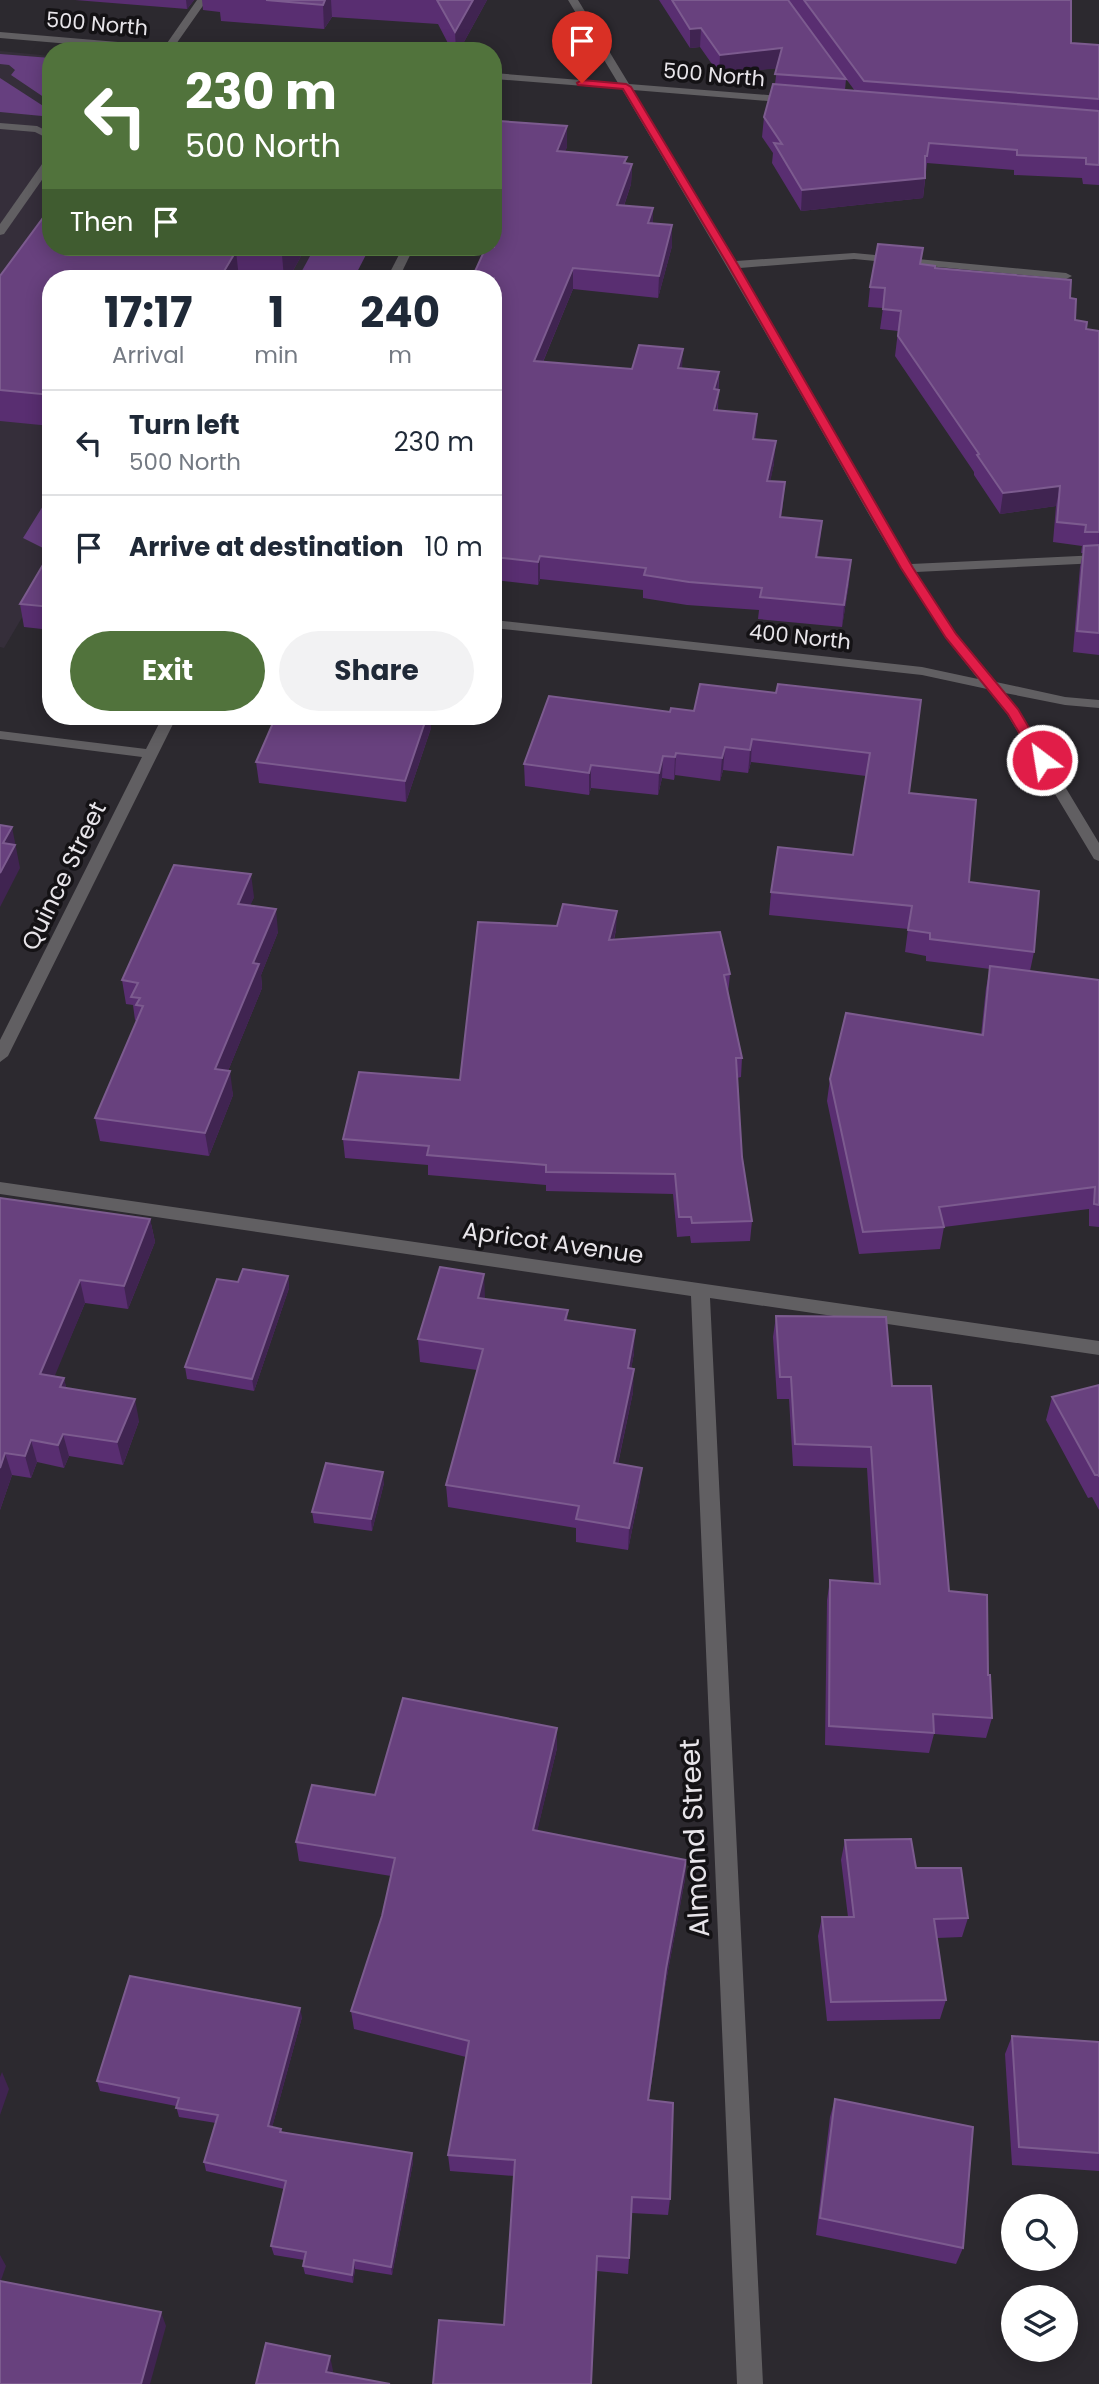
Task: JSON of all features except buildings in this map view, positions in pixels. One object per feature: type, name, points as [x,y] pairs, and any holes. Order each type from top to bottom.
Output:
[{"type":"street","points":[[173,42],[202,0]]},
{"type":"street","points":[[573,0],[733,265],[907,568],[951,636],[1013,712],[1099,856]]},
{"type":"street","name":"500 North","points":[[0,35],[84,42]]},
{"type":"street","name":"500 North","points":[[502,77],[804,101]]},
{"type":"street","points":[[0,126],[37,129],[42,132]]},
{"type":"street","points":[[0,232],[42,172]]},
{"type":"street","points":[[733,265],[854,256],[1066,276]]},
{"type":"street","points":[[907,568],[1099,559]]},
{"type":"street","name":"400 North","points":[[502,625],[922,671],[1065,701],[1099,704]]},
{"type":"street","name":"Quince Street","points":[[0,1056],[165,725]]},
{"type":"street","points":[[0,736],[150,754]]},
{"type":"street","name":"Apricot Avenue","points":[[0,1188],[1099,1348]]},
{"type":"street","name":"Almond Street","points":[[700,1289],[750,2384]]},
{"type":"shaded area","points":[[0,51],[42,55],[42,256],[356,256],[348,270],[42,270],[42,586],[4,648],[0,647]]},
{"type":"shaded area","points":[[0,54],[42,57],[42,96],[11,75],[15,70],[9,65],[0,64]]},
{"type":"shaded area","points":[[0,78],[42,105],[42,116],[0,112]]},
{"type":"shaded area","points":[[310,256],[365,256],[358,270],[302,270]]},
{"type":"shaded area","points":[[42,507],[42,548],[23,538]]},
{"type":"route","points":[[582,83],[626,87],[733,265],[907,568],[951,636],[1013,712],[1042,760]]}]
